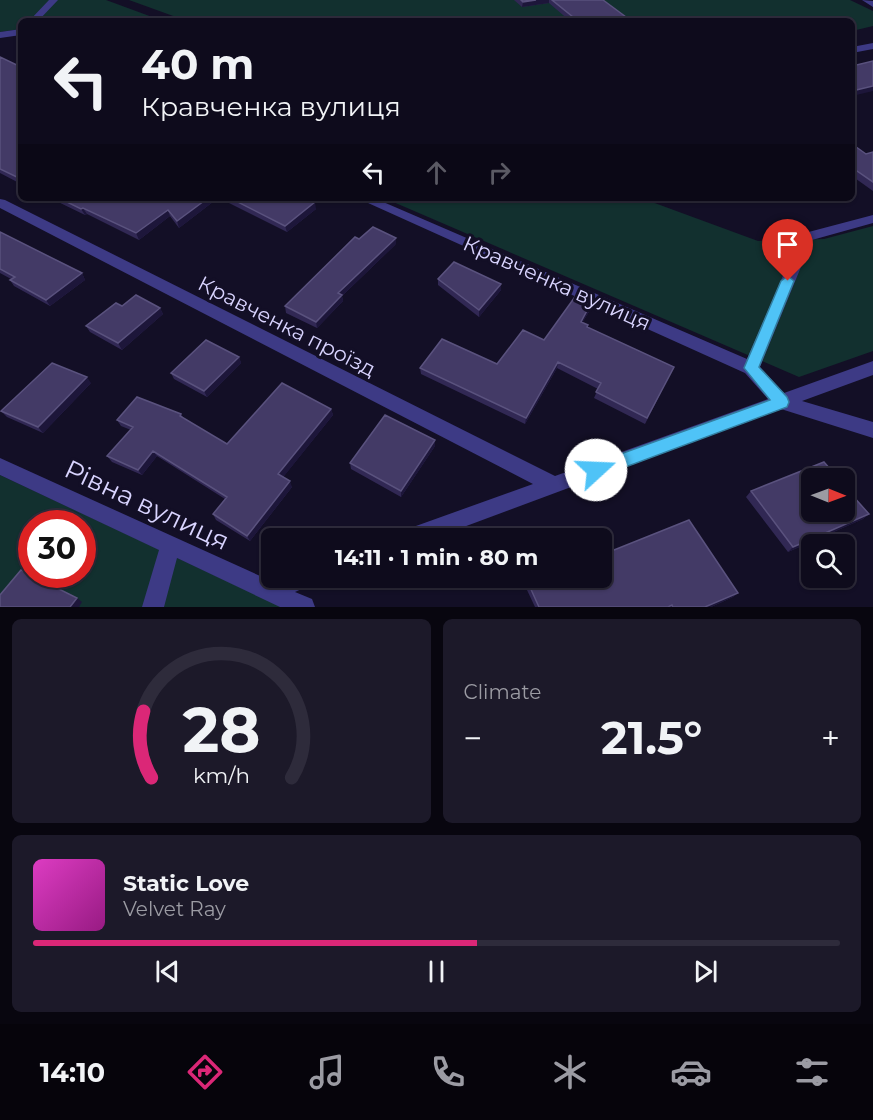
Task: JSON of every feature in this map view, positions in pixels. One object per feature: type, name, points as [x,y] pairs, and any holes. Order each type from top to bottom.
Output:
[{"type":"street","points":[[36,18],[54,0]]},
{"type":"street","points":[[866,0],[873,4]]},
{"type":"street","points":[[0,35],[18,32]]},
{"type":"street","points":[[855,49],[873,46]]},
{"type":"street","name":"Кравченка вулиця","points":[[370,201],[751,368],[781,402]]},
{"type":"street","name":"Кравченка проїзд","points":[[0,203],[554,485]]},
{"type":"street","points":[[751,368],[806,237],[873,219]]},
{"type":"street","points":[[437,528],[873,368]]},
{"type":"street","points":[[781,402],[873,430]]},
{"type":"street","name":"Рівна вулиця","points":[[0,466],[304,607]]},
{"type":"street","points":[[153,607],[170,545]]},
{"type":"street","points":[[268,591],[276,588]]},
{"type":"green space","points":[[0,0],[106,0],[155,18],[18,18],[18,29],[0,32]]},
{"type":"green space","points":[[129,0],[850,0],[873,11],[873,26],[855,30],[855,18],[179,18]]},
{"type":"green space","points":[[391,201],[649,201],[758,241],[824,239],[873,226],[873,351],[799,377]]},
{"type":"green space","points":[[0,475],[75,510],[18,510],[18,588],[96,588],[96,520],[282,607],[0,607]]},
{"type":"building","points":[[552,0],[603,0],[626,17],[620,18],[574,18]]},
{"type":"building","points":[[0,57],[18,66],[18,178],[0,169]]},
{"type":"building","points":[[873,61],[873,86],[855,90],[855,65]]},
{"type":"building","points":[[855,146],[866,154],[873,152],[873,182],[855,170]]},
{"type":"building","points":[[65,201],[204,201],[177,221],[168,210],[136,233]]},
{"type":"building","points":[[236,201],[315,202],[285,226]]},
{"type":"building","points":[[373,227],[396,238],[338,293],[342,295],[316,322],[285,306],[355,237],[359,239]]},
{"type":"building","points":[[0,232],[82,273],[46,300],[10,280],[15,277],[0,269]]},
{"type":"building","points":[[454,262],[501,284],[479,310],[438,279]]},
{"type":"building","points":[[577,294],[591,303],[581,322],[588,325],[587,327],[674,367],[647,418],[596,392],[601,383],[558,362],[526,418],[420,368],[442,339],[497,364],[523,330],[544,340]]},
{"type":"building","points":[[136,295],[160,308],[118,343],[86,326],[116,303],[122,306]]},
{"type":"building","points":[[206,340],[239,357],[204,391],[171,373]]},
{"type":"building","points":[[52,363],[87,377],[38,427],[1,411]]},
{"type":"building","points":[[282,383],[331,409],[278,474],[290,481],[247,536],[213,514],[227,497],[153,451],[138,470],[107,456],[133,427],[117,420],[137,397],[181,414],[180,416],[227,444]]},
{"type":"building","points":[[385,415],[435,440],[401,491],[350,463]]},
{"type":"building","points":[[824,462],[829,468],[809,468]]},
{"type":"building","points":[[801,471],[801,522],[851,522],[823,534],[801,534],[801,544],[793,547],[751,491]]},
{"type":"building","points":[[855,498],[869,514],[855,520]]},
{"type":"building","points":[[689,520],[738,593],[705,607],[673,607],[672,605],[668,607],[539,607],[530,588],[612,588],[612,546],[614,550]]},
{"type":"building","points":[[18,574],[18,588],[57,588],[77,598],[70,607],[0,607],[0,595]]},
{"type":"route","points":[[596,470],[781,402],[751,368],[788,281]]}]
